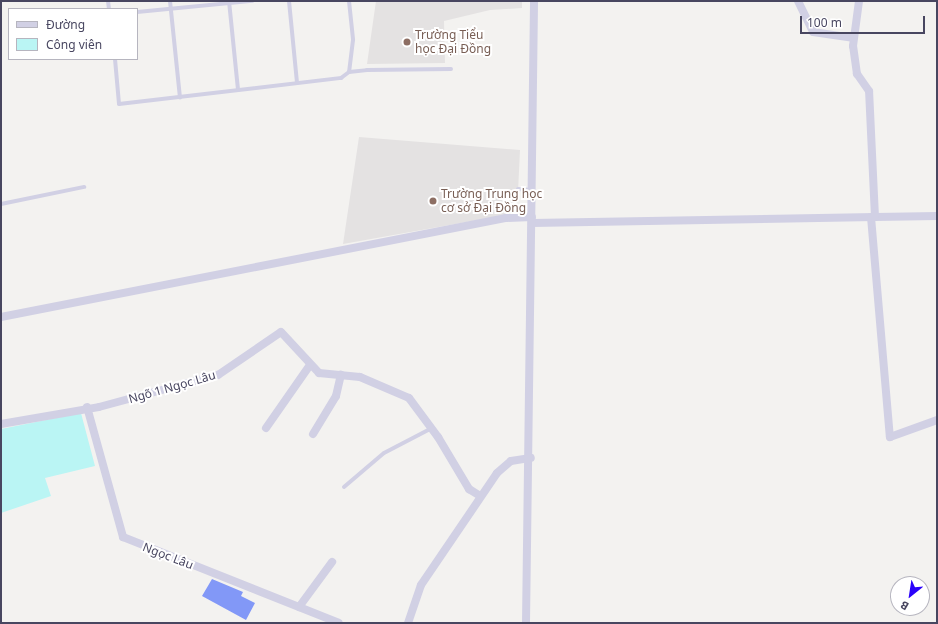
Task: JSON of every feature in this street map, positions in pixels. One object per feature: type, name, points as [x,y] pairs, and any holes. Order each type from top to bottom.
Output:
[{"type":"street","points":[[526,623],[531,458],[534,1]]},
{"type":"street","points":[[798,1],[813,32],[853,38]]},
{"type":"street","points":[[859,1],[853,38],[857,74],[869,90],[873,217],[890,437],[937,420]]},
{"type":"street","points":[[1,317],[506,218],[532,220],[937,216]]},
{"type":"street","name":"Ngõ 1 Ngọc Lâu","points":[[87,408],[100,408],[218,375],[281,332],[310,365],[326,375],[360,377],[389,392],[404,394],[430,429],[469,489],[480,496]]},
{"type":"street","points":[[266,428],[310,365]]},
{"type":"street","points":[[313,434],[336,396],[341,375]]},
{"type":"street","points":[[1,424],[87,408]]},
{"type":"street","name":"Ngọc Lâu","points":[[87,408],[123,537],[339,623]]},
{"type":"street","points":[[408,623],[422,585],[480,496],[505,464],[514,459],[531,458]]},
{"type":"street","points":[[299,608],[332,562]]},
{"type":"lane","points":[[170,1],[180,97]]},
{"type":"lane","points":[[138,12],[252,1]]},
{"type":"lane","points":[[289,1],[297,83]]},
{"type":"lane","points":[[349,1],[353,40],[349,72]]},
{"type":"lane","points":[[229,2],[238,90]]},
{"type":"lane","points":[[114,60],[119,104],[341,78],[349,72],[451,69]]},
{"type":"lane","points":[[1,204],[84,187]]},
{"type":"lane","points":[[518,189],[532,190]]},
{"type":"lane","points":[[344,487],[384,453],[430,429]]},
{"type":"shaded area","name":"Trường Tiểu học Đại Đồng","points":[[376,1],[522,1],[522,8],[490,10],[444,21],[445,63],[367,64]]},
{"type":"shaded area","name":"Trường Trung học cơ sở Đại Đồng","points":[[359,137],[520,150],[517,213],[343,244]]},
{"type":"green space","points":[[81,413],[95,466],[45,478],[51,496],[1,513],[1,429]]},
{"type":"water","points":[[212,579],[243,592],[241,596],[255,603],[246,620],[202,596]]},
{"type":"place","name":"Trường Tiểu học Đại Đồng","points":[[407,42]]},
{"type":"place","name":"Trường Trung học cơ sở Đại Đồng","points":[[433,201]]}]
